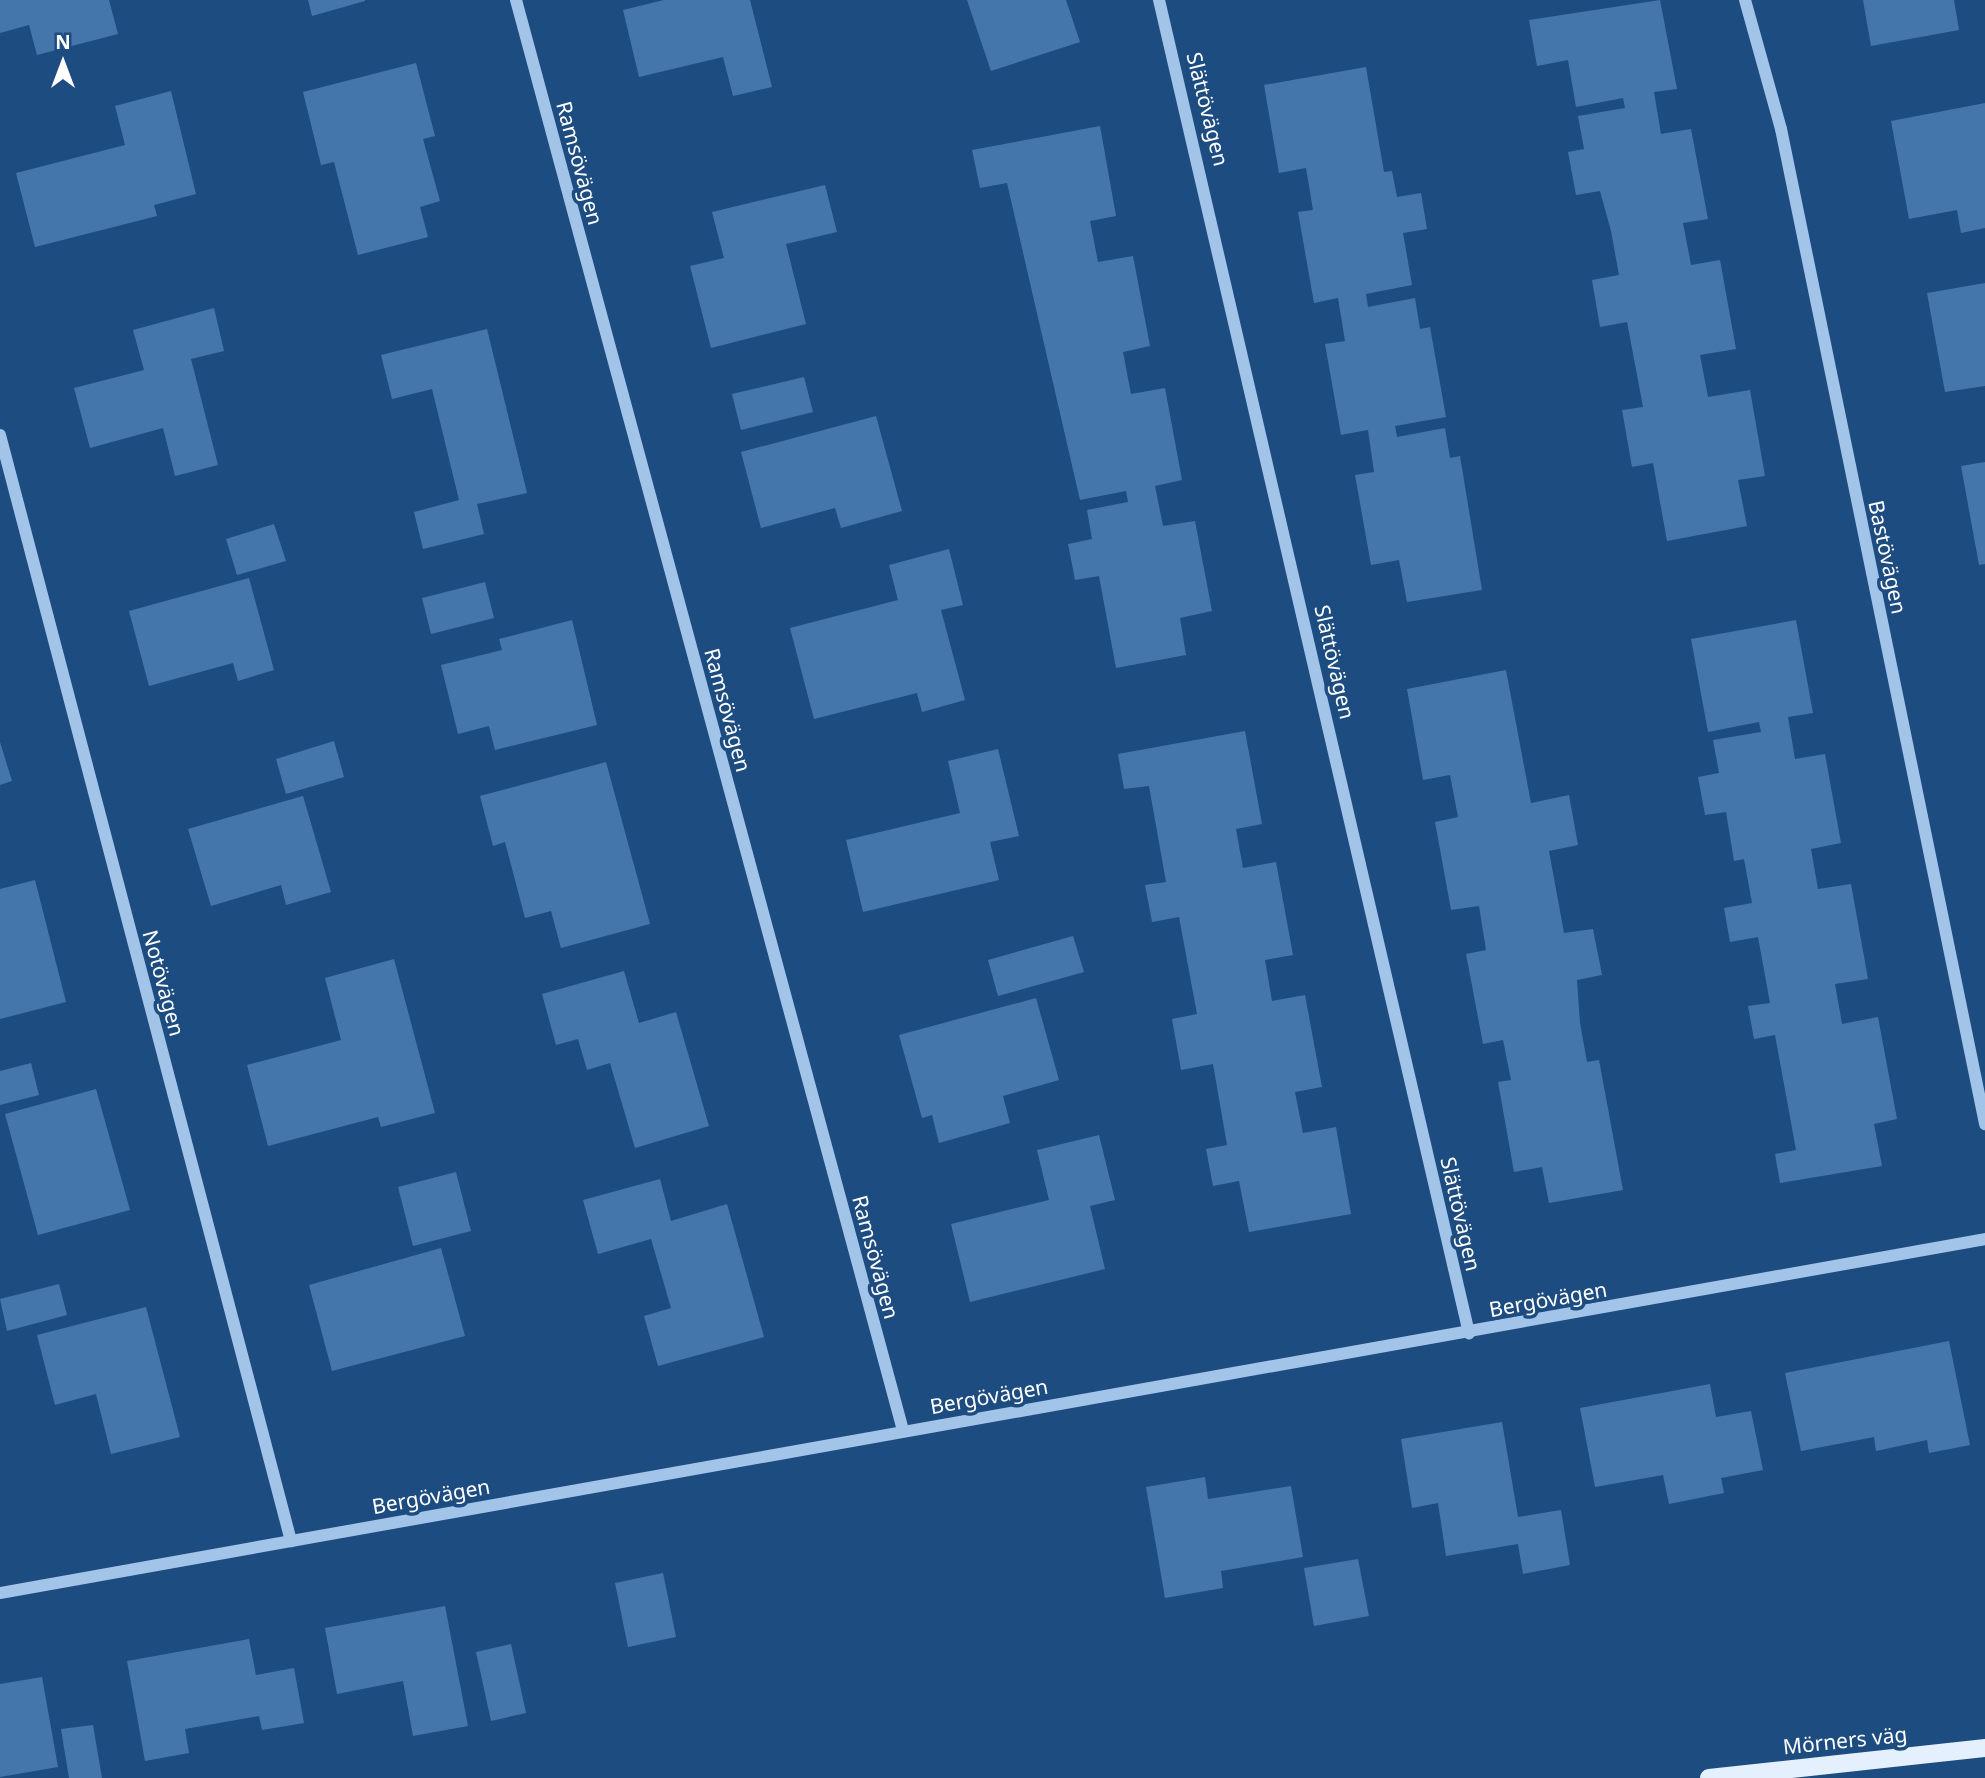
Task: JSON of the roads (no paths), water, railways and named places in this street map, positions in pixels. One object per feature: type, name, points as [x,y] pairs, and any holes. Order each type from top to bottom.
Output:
[{"type":"main road","name":"Mörners väg","points":[[1709,1778],[1985,1748]]},
{"type":"street","name":"Ramsövägen","points":[[516,0],[903,1430]]},
{"type":"street","name":"Slättövägen","points":[[1159,0],[1469,1333]]},
{"type":"street","name":"Bastövägen","points":[[1745,0],[1781,129],[1985,1124]]},
{"type":"street","name":"Notövägen","points":[[0,435],[291,1541]]},
{"type":"street","name":"Bergövägen","points":[[0,1593],[1985,1239]]}]
